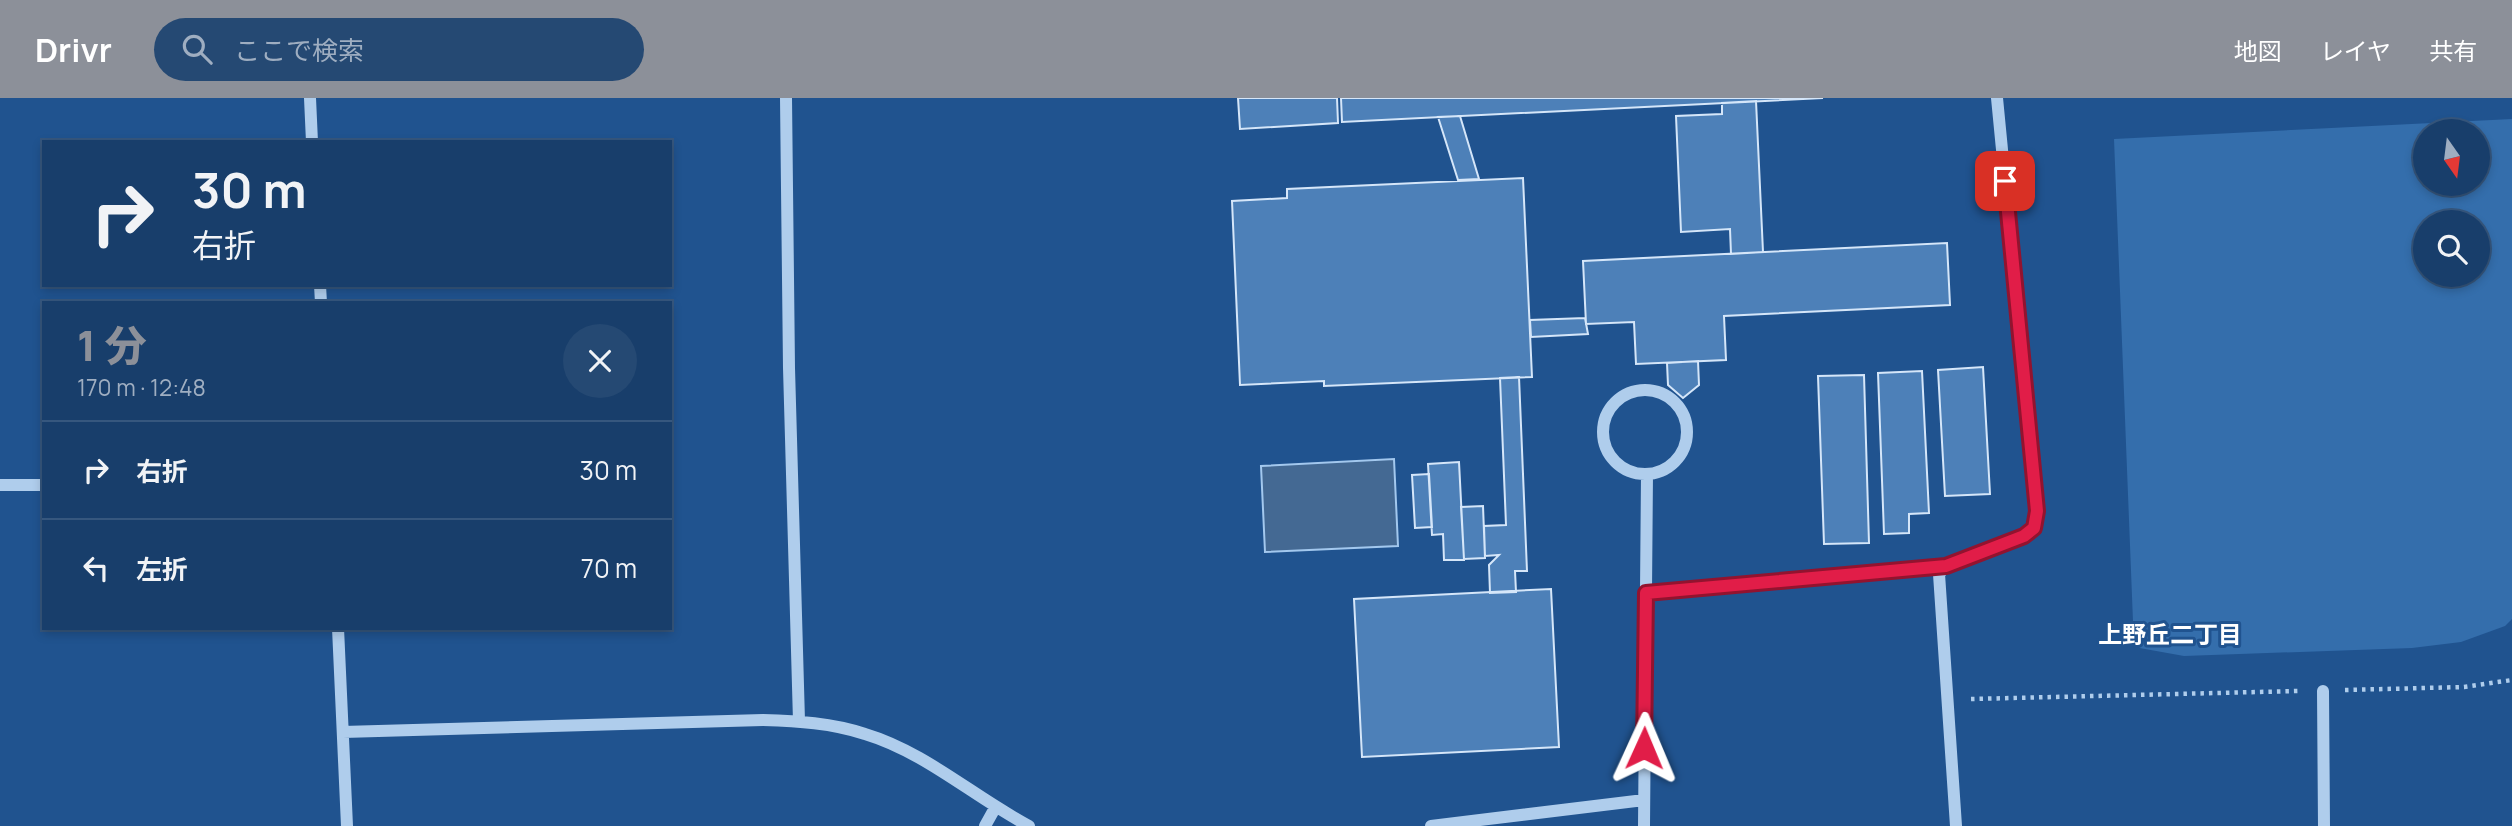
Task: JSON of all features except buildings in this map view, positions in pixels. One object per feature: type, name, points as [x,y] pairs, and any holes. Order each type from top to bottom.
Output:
[{"type":"street","points":[[310,98],[312,140]]},
{"type":"street","points":[[786,98],[789,368],[799,721]]},
{"type":"street","points":[[1646,593],[1946,566],[2024,536],[2034,528],[2037,511],[1997,98]]},
{"type":"street","points":[[1642,390],[1668,396],[1677,405],[1688,429],[1681,454],[1672,464],[1647,474],[1633,472],[1610,456],[1603,427],[1607,414],[1616,402],[1628,394],[1642,390]]},
{"type":"street","points":[[1644,826],[1647,474]]},
{"type":"street","points":[[0,485],[42,485]]},
{"type":"street","points":[[1946,566],[1939,574],[1938,585],[1956,826]]},
{"type":"street","points":[[338,630],[347,826]]},
{"type":"street","points":[[2323,691],[2324,826]]},
{"type":"street","points":[[343,732],[799,721],[864,733],[897,747],[947,775],[995,808],[1030,826]]},
{"type":"street","points":[[1431,826],[1644,800]]},
{"type":"street","points":[[985,826],[995,808]]},
{"type":"path","points":[[1947,700],[2464,687],[2512,680]]},
{"type":"shaded area","points":[[2512,119],[2512,619],[2505,626],[2461,642],[2412,648],[2184,656],[2134,647],[2114,139],[2413,124],[2413,196],[2490,196],[2490,120]]},
{"type":"shaded area","points":[[1394,459],[1398,546],[1265,552],[1261,466]]},
{"type":"district","name":"上野丘二丁目","points":[[2170,633]]},
{"type":"route","points":[[1644,748],[1646,593],[1946,566],[2024,536],[2034,528],[2037,511],[2005,181]]}]
